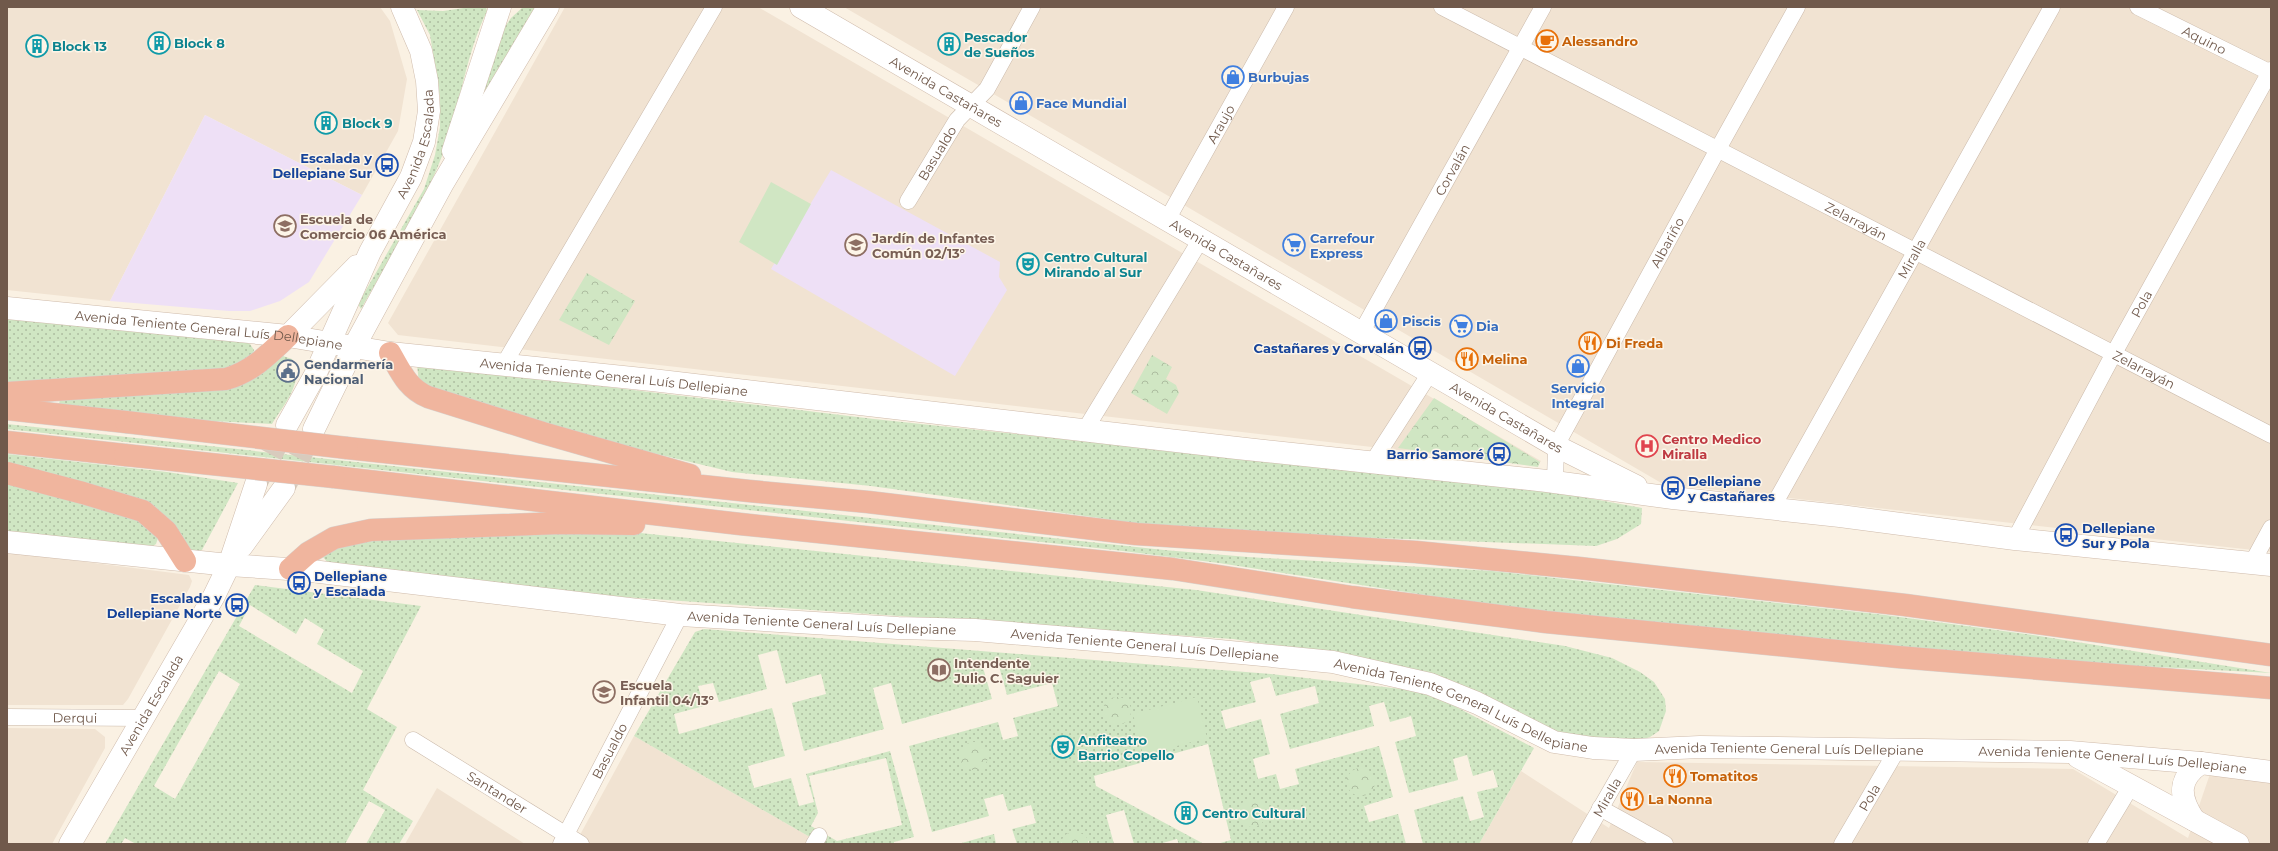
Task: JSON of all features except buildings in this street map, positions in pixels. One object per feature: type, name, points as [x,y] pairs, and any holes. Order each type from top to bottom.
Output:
[{"type":"highway","points":[[7,393],[226,378],[240,375],[249,370],[288,336]]},
{"type":"highway","points":[[390,353],[407,383],[417,392],[428,397],[544,433],[749,492]]},
{"type":"highway","points":[[7,409],[749,492],[868,502],[1136,534],[1416,552],[1579,568],[1905,605],[2271,655]]},
{"type":"highway","points":[[7,442],[334,477],[740,524],[1174,569],[1352,597],[1546,622],[1898,657],[2271,689]]},
{"type":"highway","points":[[7,473],[143,511],[166,530],[185,561]]},
{"type":"highway","points":[[290,569],[308,553],[334,538],[371,530],[561,523],[740,524]]},
{"type":"street","name":"Avenida Escalada","points":[[288,426],[315,375],[328,341],[370,252],[412,177],[424,142],[429,111],[427,81],[421,51],[402,7]]},
{"type":"street","points":[[443,183],[500,7]]},
{"type":"street","points":[[314,429],[354,347],[443,183],[548,7]]},
{"type":"street","points":[[504,364],[714,7]]},
{"type":"street","name":"Avenida Castañares","points":[[801,7],[1556,446],[1655,496]]},
{"type":"street","name":"Basualdo","points":[[908,201],[957,120],[987,89],[1032,7]]},
{"type":"street","name":"Araujo","points":[[1167,220],[1286,7]]},
{"type":"street","name":"Zelarrayán","points":[[1442,7],[1718,148],[2113,355],[2271,435]]},
{"type":"street","name":"Corvalán","points":[[1361,333],[1543,7]]},
{"type":"street","name":"Albariño","points":[[1555,482],[1556,446],[1718,148],[1797,7]]},
{"type":"street","name":"Miralla","points":[[1771,510],[2052,7]]},
{"type":"street","name":"Aquino","points":[[2138,7],[2271,72]]},
{"type":"street","name":"Pola","points":[[2015,539],[2113,355],[2271,72]]},
{"type":"street","points":[[1084,430],[1201,240]]},
{"type":"street","points":[[288,336],[370,252]]},
{"type":"street","name":"Avenida Teniente General Luís Dellepiane","points":[[7,308],[288,336],[328,341],[390,353],[504,364],[1372,463],[1555,482],[1655,496],[1771,510],[1840,516],[2015,539],[2262,564]]},
{"type":"street","points":[[1372,463],[1430,373]]},
{"type":"street","name":"Avenida Escalada","points":[[70,844],[214,596],[229,565],[256,484]]},
{"type":"street","name":"Avenida Escalada","points":[[229,565],[284,488]]},
{"type":"street","points":[[2262,564],[2271,528]]},
{"type":"street","name":"Avenida Teniente General Luís Dellepiane","points":[[7,542],[185,561],[290,569],[680,615],[898,628],[975,630],[1333,662],[1430,684],[1477,704],[1554,742],[1593,748],[1634,750],[1678,747],[2070,752],[2201,763],[2271,772]]},
{"type":"street","name":"Basualdo","points":[[564,840],[680,615]]},
{"type":"street","name":"Derqui","points":[[7,717],[143,718]]},
{"type":"street","name":"Santander","points":[[413,740],[564,840],[581,844]]},
{"type":"street","name":"Miralla","points":[[1580,844],[1634,750]]},
{"type":"street","name":"Pola","points":[[1842,844],[1897,750]]},
{"type":"street","points":[[2070,752],[2238,844]]},
{"type":"street","points":[[2194,820],[2183,799],[2183,788],[2186,778],[2192,769],[2201,763]]},
{"type":"street","points":[[2096,844],[2131,786]]},
{"type":"street","points":[[1600,808],[1665,844]]},
{"type":"shaded area","points":[[7,7],[380,7],[390,21],[407,79],[398,131],[362,195],[205,115],[110,301],[7,290]]},
{"type":"shaded area","name":"Barrio Samoré","points":[[565,7],[758,7],[1541,461],[1537,466],[398,335],[388,323]]},
{"type":"shaded area","points":[[844,7],[2271,7],[2271,552],[1663,484]]},
{"type":"shaded area","points":[[205,115],[362,195],[309,282],[280,301],[250,311],[229,311],[110,301]]},
{"type":"shaded area","points":[[831,170],[1000,262],[999,277],[1007,290],[955,376],[771,269]]},
{"type":"shaded area","points":[[7,552],[189,575],[192,581],[190,587],[128,699],[123,705],[7,705]]},
{"type":"shaded area","points":[[7,728],[95,729],[105,737],[105,748],[52,844],[7,844]]},
{"type":"shaded area","points":[[634,736],[822,844],[575,844]]},
{"type":"shaded area","points":[[1637,762],[2073,769],[2188,838],[2211,771],[2271,778],[2271,844],[1479,844],[1521,771],[1609,828]]},
{"type":"shaded area","points":[[437,788],[525,844],[405,844]]},
{"type":"green space","points":[[471,7],[486,7],[487,11],[473,46],[454,119],[442,156],[415,215],[361,309],[358,304],[424,189],[435,155],[440,127],[440,97],[430,35],[417,10],[443,11]]},
{"type":"green space","points":[[523,7],[541,7],[477,109],[499,35],[511,18]]},
{"type":"green space","points":[[771,182],[811,204],[777,265],[739,242]]},
{"type":"green space","points":[[587,273],[635,301],[609,345],[559,320]]},
{"type":"green space","points":[[7,317],[245,342],[250,344],[254,350],[252,358],[236,370],[7,385]]},
{"type":"green space","points":[[280,355],[292,359],[296,367],[295,384],[287,401],[272,424],[195,420],[59,404],[61,395],[222,386]]},
{"type":"green space","points":[[1152,355],[1172,367],[1166,379],[1176,385],[1179,393],[1167,414],[1131,393]]},
{"type":"green space","points":[[417,364],[874,419],[1550,491],[1642,508],[1641,524],[1617,539],[1596,546],[1192,531],[871,486],[732,472],[582,436],[419,384]]},
{"type":"green space","points":[[1434,398],[1540,462],[1538,467],[1398,448]]},
{"type":"green space","points":[[7,424],[1164,550],[1248,557],[1492,571],[1885,615],[2033,635],[2271,673],[2064,662],[1605,618],[1458,600],[1219,563],[1115,550],[7,429]]},
{"type":"green space","points":[[7,454],[167,472],[238,483],[202,550],[194,551],[188,548],[178,536],[7,469]]},
{"type":"green space","points":[[7,481],[142,518],[158,538],[156,544],[151,547],[7,531]]},
{"type":"green space","points":[[611,530],[1196,590],[1565,646],[1612,658],[1640,672],[1654,682],[1665,699],[1666,711],[1659,731],[1650,737],[1635,742],[1573,737],[1299,649],[1233,639],[595,595],[327,562],[320,553],[331,543]]},
{"type":"green space","points":[[255,585],[421,606],[367,709],[397,727],[363,790],[413,821],[399,844],[366,844],[385,810],[369,801],[345,844],[136,844],[125,838],[121,844],[105,844]],"holes":[[[250,605],[296,634],[305,618],[324,630],[317,644],[363,671],[352,693],[239,626]],[[219,671],[240,684],[175,799],[154,786]]]},
{"type":"green space","points":[[704,629],[1271,674],[1428,692],[1534,748],[1479,844],[1423,844],[1414,810],[1463,796],[1470,821],[1484,817],[1477,792],[1498,787],[1493,770],[1473,776],[1467,755],[1453,759],[1458,780],[1409,793],[1395,742],[1416,736],[1411,716],[1390,722],[1384,702],[1369,706],[1374,726],[1290,749],[1280,714],[1319,703],[1315,686],[1276,696],[1270,677],[1250,682],[1256,702],[1221,711],[1226,729],[1261,719],[1270,754],[1253,759],[1258,779],[1276,774],[1280,789],[1299,784],[1295,769],[1379,746],[1393,797],[1364,806],[1369,822],[1398,814],[1406,844],[1217,844],[1231,840],[1208,744],[1094,776],[1096,786],[1204,844],[1179,844],[1177,839],[1159,844],[1134,844],[1124,810],[1106,815],[1114,844],[1089,844],[1089,841],[1061,842],[1061,844],[1017,844],[1012,829],[1036,823],[1031,805],[1008,811],[1003,794],[984,799],[989,816],[932,832],[909,746],[998,722],[1003,740],[1018,736],[1013,718],[1058,706],[1052,683],[1007,695],[997,659],[982,664],[992,699],[902,724],[891,683],[873,688],[884,729],[804,751],[792,703],[826,694],[821,674],[786,684],[777,650],[758,655],[767,689],[719,702],[713,683],[698,686],[704,706],[674,714],[679,734],[772,708],[785,756],[748,766],[754,788],[791,778],[799,806],[814,802],[806,774],[890,751],[914,837],[894,842],[894,844],[822,844],[634,736],[695,632]],"holes":[[[886,758],[902,825],[837,841],[811,826],[818,813],[809,776]]]},
{"type":"green space","points":[[1117,697],[1127,701],[1131,711],[1127,721],[1117,725],[1107,721],[1103,711],[1107,701]]},
{"type":"green space","points":[[1197,697],[1207,738],[1143,755],[1133,714]]},
{"type":"green space","points":[[974,742],[984,746],[988,756],[984,766],[974,770],[964,766],[960,756],[964,746]]},
{"type":"green space","points":[[1361,768],[1371,772],[1375,782],[1371,792],[1361,796],[1351,792],[1347,782],[1351,772]]},
{"type":"green space","points":[[1252,799],[1262,803],[1266,813],[1262,823],[1252,827],[1242,823],[1238,813],[1242,803]]},
{"type":"green space","points":[[1077,831],[1086,836],[1089,844],[1061,844],[1066,834]]},
{"type":"green space","points":[[994,834],[996,844],[958,844]]},
{"type":"tunnel","points":[[256,484],[287,425]]},
{"type":"tunnel","points":[[284,488],[314,429]]},
{"type":"place","name":"Alessandro","points":[[1547,41]]},
{"type":"place","name":"Block 8","points":[[159,43]]},
{"type":"place","name":"Pescador de Sueños","points":[[949,44]]},
{"type":"place","name":"Block 13","points":[[37,46]]},
{"type":"place","name":"Burbujas","points":[[1233,77]]},
{"type":"place","name":"Face Mundial","points":[[1021,103]]},
{"type":"place","name":"Block 9","points":[[326,123]]},
{"type":"place","name":"Escalada y Dellepiane Sur","points":[[387,165]]},
{"type":"place","name":"Escuela de Comercio 06 América","points":[[285,226]]},
{"type":"place","name":"Jardín de Infantes Común 02/13°","points":[[856,245]]},
{"type":"place","name":"Carrefour Express","points":[[1294,245]]},
{"type":"place","name":"Centro Cultural Mirando al Sur","points":[[1028,264]]},
{"type":"place","name":"Piscis","points":[[1386,321]]},
{"type":"place","name":"Dia","points":[[1461,326]]},
{"type":"place","name":"Di Freda","points":[[1590,343]]},
{"type":"place","name":"Castañares y Corvalán","points":[[1420,348]]},
{"type":"place","name":"Melina","points":[[1467,359]]},
{"type":"place","name":"Servicio Integral","points":[[1578,366]]},
{"type":"place","name":"Gendarmería Nacional","points":[[288,371]]},
{"type":"place","name":"Centro Medico Miralla","points":[[1647,446]]},
{"type":"place","name":"Barrio Samoré","points":[[1499,454]]},
{"type":"place","name":"Dellepiane y Castañares","points":[[1673,488]]},
{"type":"place","name":"Dellepiane Sur y Pola","points":[[2066,535]]},
{"type":"place","name":"Dellepiane y Escalada","points":[[299,583]]},
{"type":"place","name":"Escalada y Dellepiane Norte","points":[[237,605]]},
{"type":"place","name":"Intendente Julio C. Saguier","points":[[939,670]]},
{"type":"place","name":"Escuela Infantil 04/13°","points":[[604,692]]},
{"type":"place","name":"Anfiteatro Barrio Copello","points":[[1063,747]]},
{"type":"place","name":"Tomatitos","points":[[1675,776]]},
{"type":"place","name":"La Nonna","points":[[1632,799]]},
{"type":"place","name":"Centro Cultural","points":[[1186,813]]}]
